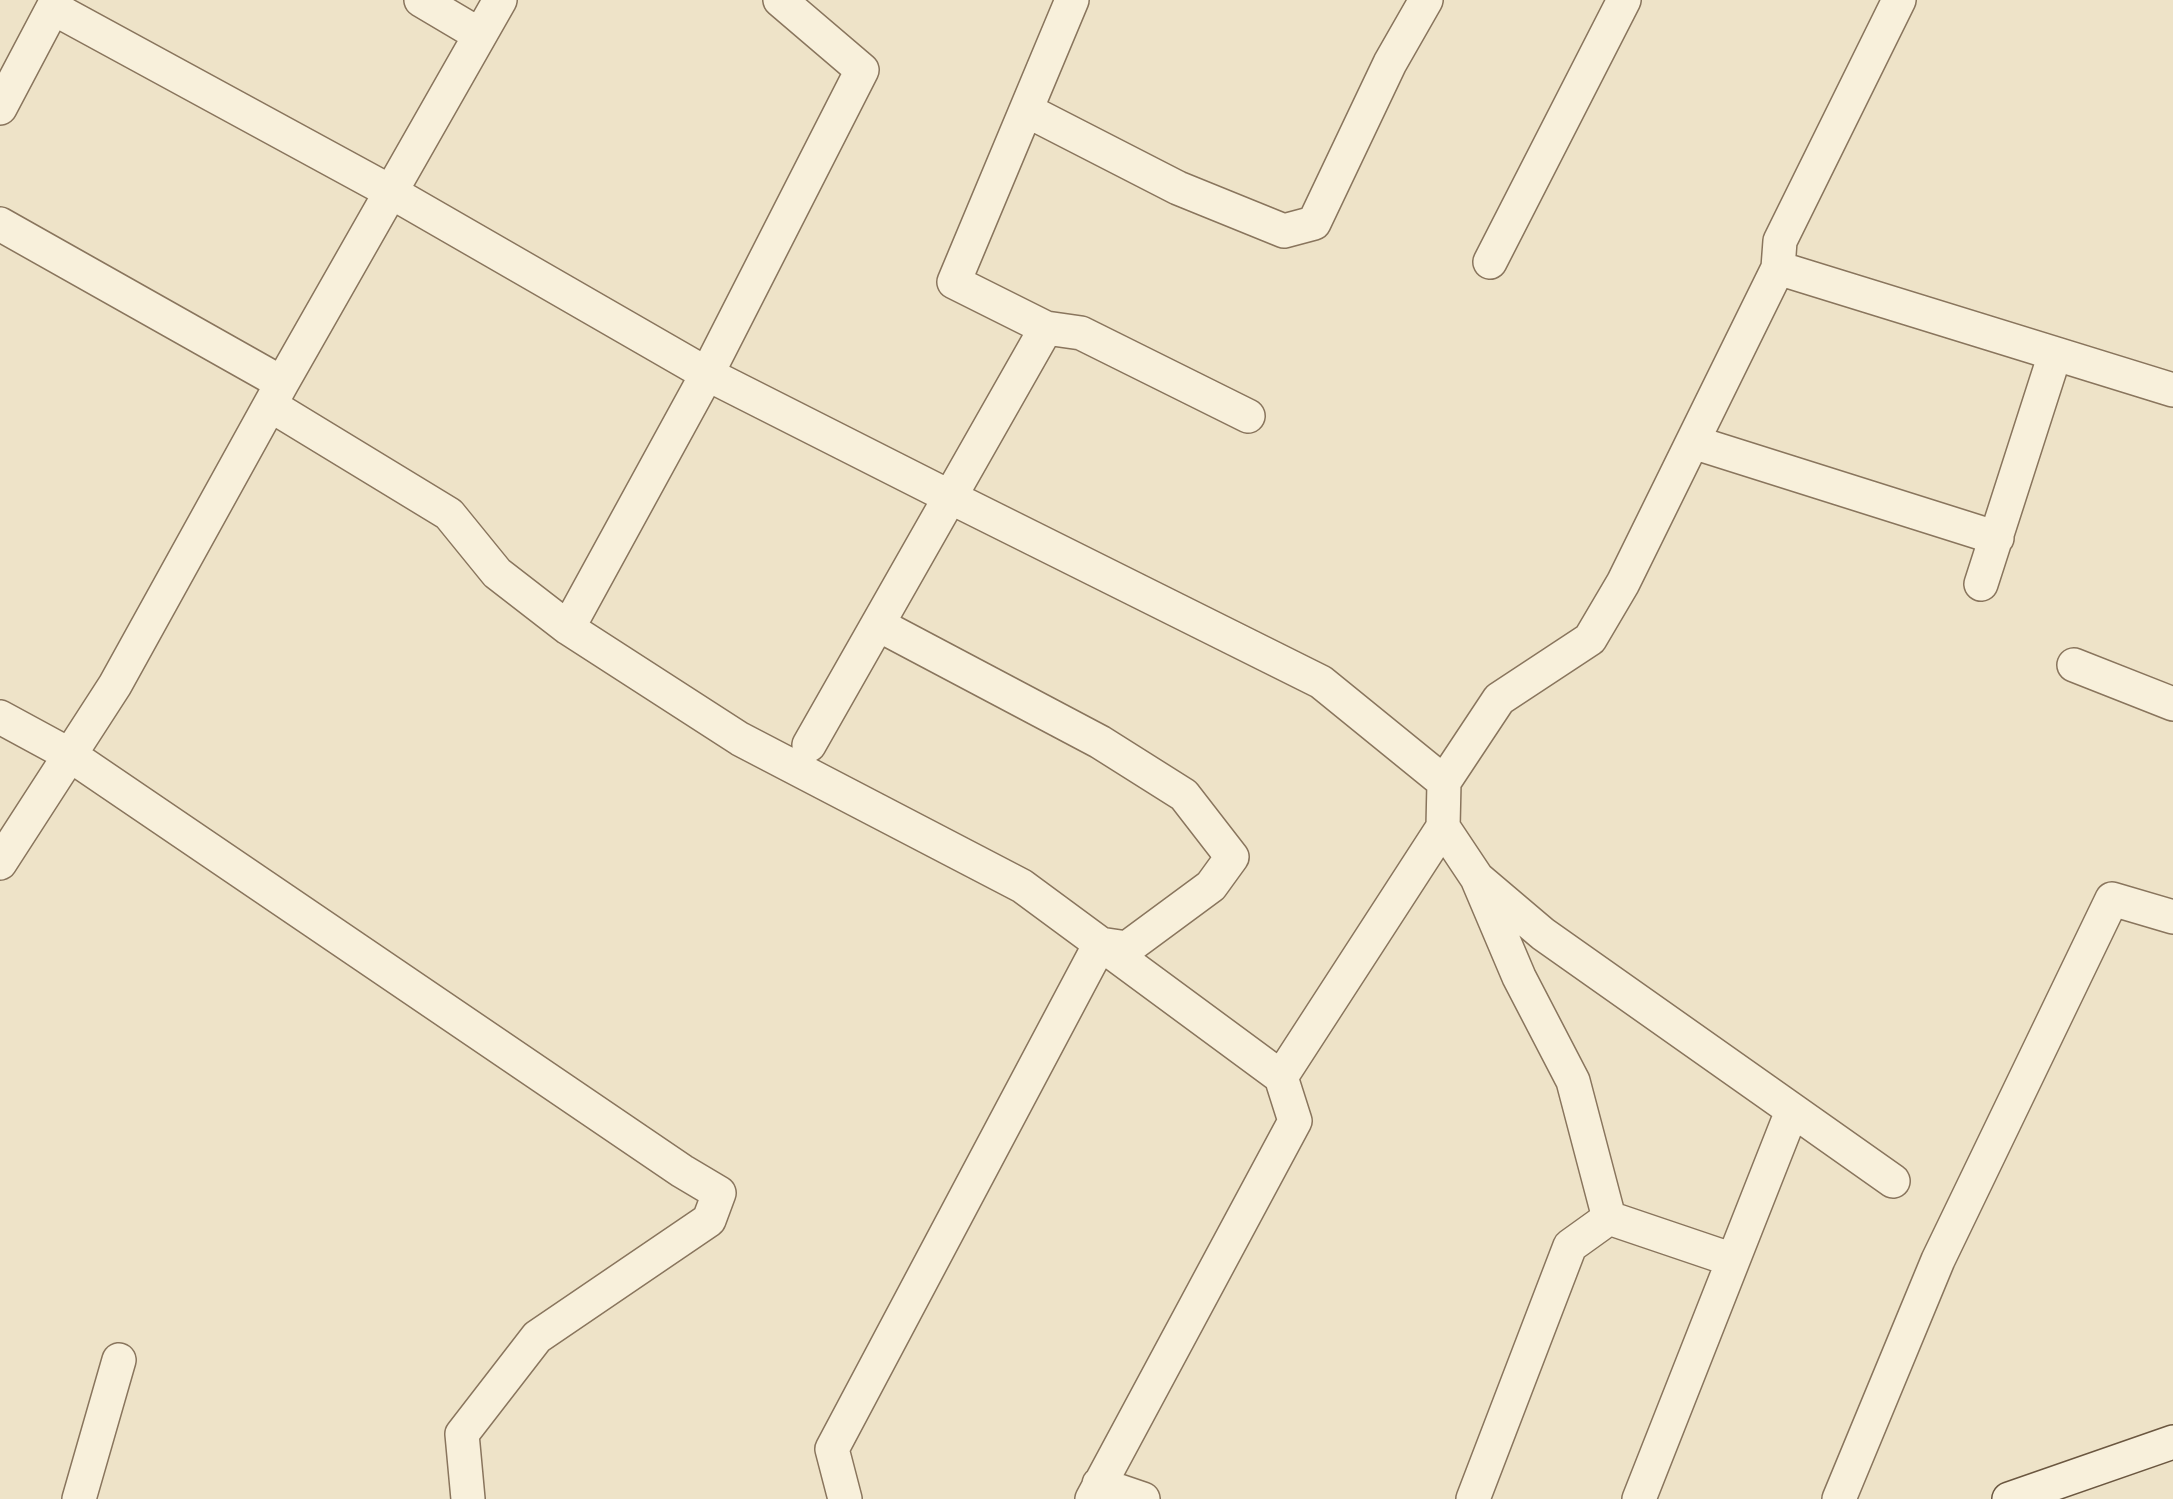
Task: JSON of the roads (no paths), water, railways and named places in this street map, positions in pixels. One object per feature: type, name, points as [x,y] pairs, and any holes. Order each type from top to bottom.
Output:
[{"type":"street","points":[[421,0],[480,35]]},
{"type":"street","points":[[0,863],[115,685],[276,394],[500,0]]},
{"type":"street","points":[[568,628],[707,374],[862,70],[780,0]]},
{"type":"street","points":[[1072,0],[954,282],[1046,328],[1081,333],[1248,416]]},
{"type":"street","points":[[1026,110],[1178,188],[1284,231],[1314,223],[1390,63],[1426,0]]},
{"type":"street","points":[[1490,262],[1624,0]]},
{"type":"street","points":[[1281,1077],[1443,827],[1443,782],[1499,699],[1590,639],[1623,583],[1778,268],[1780,240],[1899,0]]},
{"type":"street","points":[[0,108],[55,4],[391,192],[707,374],[1321,682],[1443,782]]},
{"type":"street","points":[[0,224],[276,394],[449,514],[497,573],[568,628],[740,739],[1022,886],[1281,1077],[1295,1121],[1096,1491],[1143,1499]]},
{"type":"street","points":[[1778,268],[2173,390]]},
{"type":"street","points":[[809,745],[1046,328]]},
{"type":"street","points":[[1981,585],[2055,354]]},
{"type":"street","points":[[1693,442],[1997,538]]},
{"type":"street","points":[[879,625],[1100,742],[1184,795],[1232,857],[1211,886],[1127,948],[1100,944]]},
{"type":"street","points":[[2074,665],[2173,704]]},
{"type":"street","points":[[0,717],[70,755],[682,1172],[719,1193],[709,1220],[537,1337],[462,1434],[468,1499]]},
{"type":"street","points":[[1443,827],[1477,878],[1519,976],[1574,1080],[1609,1218]]},
{"type":"street","points":[[1477,878],[1544,934],[1893,1181]]},
{"type":"street","points":[[1839,1499],[1938,1260],[2112,898],[2173,917]]},
{"type":"street","points":[[845,1499],[832,1449],[1100,944]]},
{"type":"street","points":[[1639,1499],[1792,1111]]},
{"type":"street","points":[[1609,1218],[1733,1260]]},
{"type":"street","points":[[1473,1499],[1570,1246],[1609,1218]]},
{"type":"street","points":[[79,1499],[119,1360]]},
{"type":"street","points":[[2009,1499],[2173,1442]]}]
